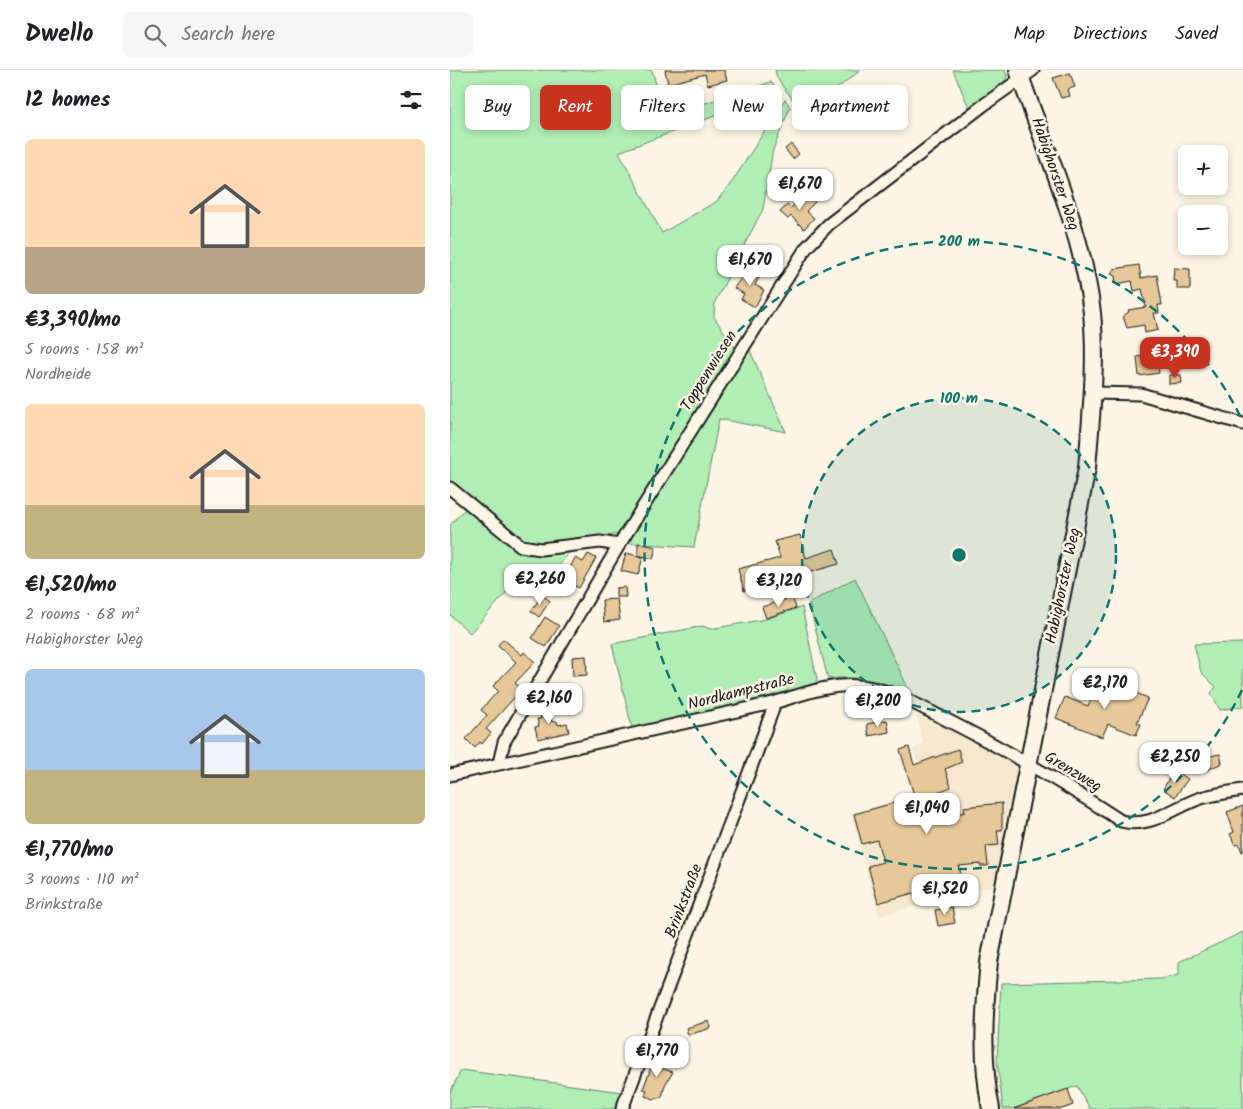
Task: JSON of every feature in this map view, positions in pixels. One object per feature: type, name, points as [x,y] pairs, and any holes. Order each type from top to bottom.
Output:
[{"type":"street","name":"Habighorster Weg","points":[[990,1109],[985,1062],[985,1009],[989,962],[1027,762],[1087,468],[1093,393],[1092,312],[1082,258],[1070,212],[1024,73]]},
{"type":"street","name":"Toppenwiesen","points":[[499,763],[504,742],[619,545],[806,248],[816,236],[1024,73]]},
{"type":"street","points":[[1093,393],[1141,394],[1243,424]]},
{"type":"street","points":[[450,488],[521,546],[541,549],[600,542],[619,545]]},
{"type":"street","name":"Nordkampstraße","points":[[450,775],[773,703],[812,691],[840,686],[859,686],[880,690],[912,703],[1027,762]]},
{"type":"street","name":"Brinkstraße","points":[[622,1109],[767,728],[773,703]]},
{"type":"street","name":"Grenzweg","points":[[1027,762],[1121,820],[1133,824],[1151,821],[1200,798],[1243,790]]},
{"type":"shaded area","points":[[915,710],[1019,765],[995,886],[879,916],[851,814],[924,791],[913,749],[923,744]]},
{"type":"green space","points":[[450,70],[652,70],[656,85],[621,85],[621,130],[678,130],[619,152],[662,233],[717,201],[734,179],[765,130],[781,130],[773,150],[763,209],[715,302],[714,317],[736,349],[619,534],[541,546],[526,543],[450,482]]},
{"type":"green space","points":[[775,70],[861,70],[841,85],[792,85],[792,99],[777,78]]},
{"type":"green space","points":[[953,70],[1005,70],[1007,76],[1004,82],[970,110]]},
{"type":"green space","points":[[771,82],[773,85],[762,85]]},
{"type":"green space","points":[[785,99],[790,107],[782,127],[782,104]]},
{"type":"green space","points":[[714,100],[714,116],[704,120],[704,103]]},
{"type":"green space","points":[[748,346],[786,432],[719,419],[694,547],[627,543]]},
{"type":"green space","points":[[466,508],[526,555],[569,552],[542,589],[526,581],[516,582],[470,633],[450,615],[450,525]]},
{"type":"green space","points":[[855,578],[912,696],[881,683],[850,678],[828,679],[809,603]]},
{"type":"green space","points":[[802,607],[817,679],[815,686],[632,728],[612,644],[703,626],[710,629],[766,619]]},
{"type":"green space","points":[[1243,643],[1243,706],[1220,710],[1211,693],[1216,687],[1201,672],[1194,644]]},
{"type":"green space","points":[[1243,932],[1243,1109],[1090,1109],[1077,1086],[1012,1109],[1003,1109],[997,1061],[1001,983],[1161,979],[1179,975],[1179,962]]},
{"type":"green space","points":[[461,1070],[622,1092],[616,1109],[450,1109],[450,1093]]},
{"type":"building","points":[[665,70],[724,70],[727,80],[708,85],[705,74],[668,84]]},
{"type":"building","points":[[1070,73],[1075,87],[1068,89],[1070,96],[1061,98],[1053,78]]},
{"type":"building","points":[[791,144],[799,154],[793,159],[785,149]]},
{"type":"building","points":[[805,193],[815,202],[806,211],[814,218],[804,229],[791,216],[788,219],[780,212],[787,205],[791,208]]},
{"type":"building","points":[[1139,265],[1141,278],[1157,275],[1162,305],[1158,305],[1159,313],[1154,313],[1158,330],[1145,333],[1144,325],[1127,328],[1123,316],[1129,312],[1128,310],[1146,307],[1142,289],[1134,291],[1132,281],[1116,284],[1115,276],[1111,274],[1114,269]]},
{"type":"building","points":[[749,267],[761,273],[755,285],[764,290],[755,307],[741,299],[744,294],[734,288]]},
{"type":"building","points":[[1174,268],[1190,269],[1190,289],[1177,289],[1177,281],[1173,281]]},
{"type":"building","points":[[1157,355],[1159,373],[1139,376],[1137,357]]},
{"type":"building","points":[[1169,375],[1181,375],[1182,383],[1169,384]]},
{"type":"building","points":[[800,535],[806,558],[834,549],[839,564],[744,591],[738,569],[780,558],[775,541]]},
{"type":"building","points":[[638,543],[656,547],[653,559],[638,555]]},
{"type":"building","points":[[626,553],[643,557],[638,575],[621,571]]},
{"type":"building","points":[[588,554],[596,558],[579,588],[564,580],[575,558],[583,562]]},
{"type":"building","points":[[625,587],[626,597],[616,597],[616,588]]},
{"type":"building","points":[[542,595],[550,601],[539,617],[531,611]]},
{"type":"building","points":[[792,597],[796,608],[766,618],[762,607]]},
{"type":"building","points":[[617,599],[620,620],[604,622],[602,600]]},
{"type":"building","points":[[545,617],[559,626],[546,647],[532,638]]},
{"type":"building","points":[[503,639],[522,655],[524,652],[535,662],[515,683],[522,689],[486,729],[491,733],[482,744],[480,742],[475,748],[466,739],[487,715],[481,710],[498,691],[493,686],[516,662],[498,645]]},
{"type":"building","points":[[586,656],[587,675],[573,676],[572,657]]},
{"type":"building","points":[[1100,678],[1148,698],[1137,723],[1141,724],[1136,735],[1108,724],[1102,737],[1056,718],[1065,697],[1088,706]]},
{"type":"building","points":[[549,706],[552,722],[557,721],[558,725],[567,723],[569,732],[538,739],[535,727],[539,726],[537,719],[541,719],[538,708]]},
{"type":"building","points":[[887,720],[889,732],[869,736],[867,724]]},
{"type":"building","points":[[1182,744],[1189,748],[1204,745],[1206,754],[1187,758],[1180,771],[1161,760],[1168,747],[1177,752]]},
{"type":"building","points":[[909,747],[914,765],[958,749],[962,762],[945,769],[951,787],[925,797],[931,815],[944,811],[945,817],[965,812],[964,807],[1002,803],[1002,830],[997,830],[999,845],[986,846],[988,866],[980,866],[980,864],[959,866],[963,882],[915,897],[913,893],[878,903],[868,866],[883,862],[877,840],[862,844],[854,814],[912,798],[914,795],[900,750]]},
{"type":"building","points":[[1220,754],[1222,763],[1207,770],[1205,757]]},
{"type":"building","points":[[1174,770],[1188,779],[1175,797],[1163,789]]},
{"type":"building","points":[[1243,806],[1242,852],[1239,844],[1235,845],[1230,834],[1234,832],[1227,812]]},
{"type":"building","points":[[952,907],[955,923],[938,926],[935,910]]},
{"type":"building","points":[[709,1021],[711,1028],[688,1035],[686,1028]]},
{"type":"building","points":[[667,1052],[661,1068],[673,1072],[665,1085],[662,1097],[654,1099],[645,1096],[647,1090],[643,1089],[655,1057]]},
{"type":"building","points":[[1068,1089],[1073,1105],[1062,1109],[1014,1109]]}]
